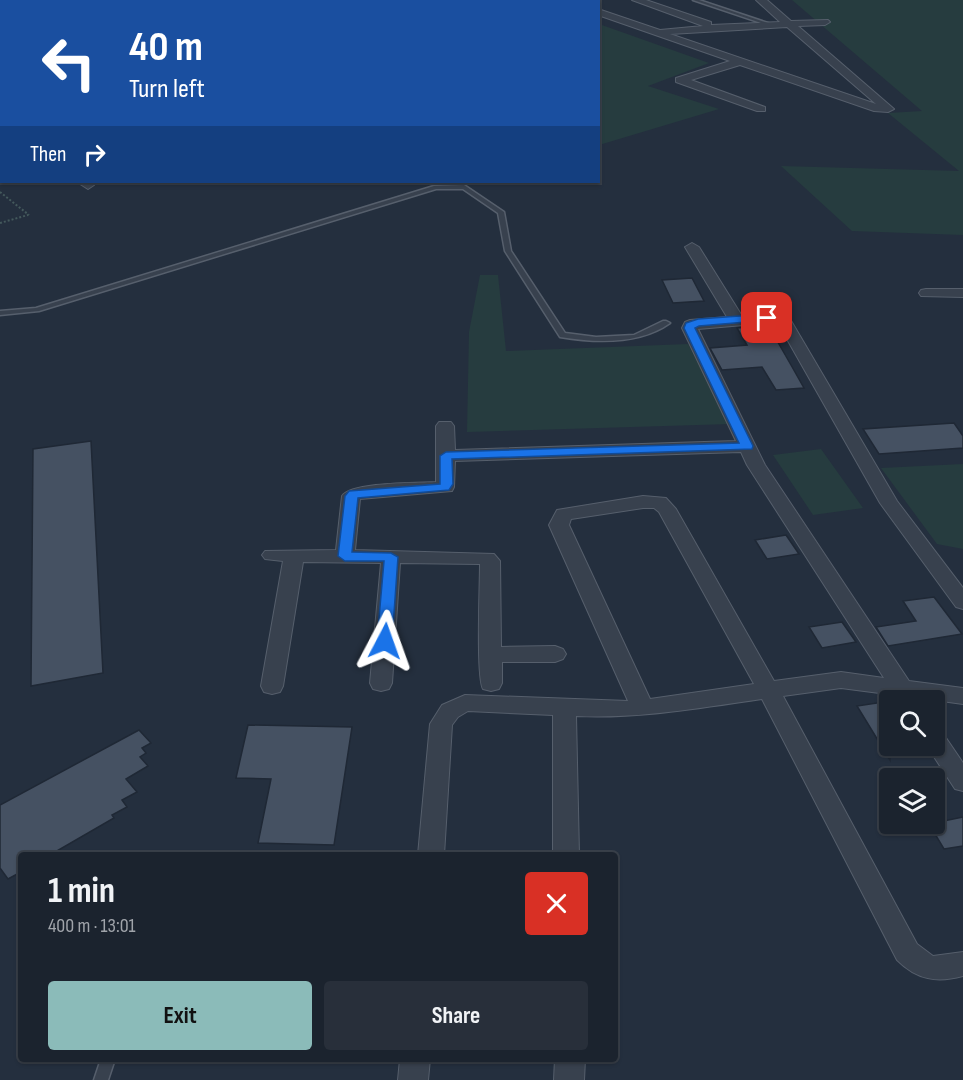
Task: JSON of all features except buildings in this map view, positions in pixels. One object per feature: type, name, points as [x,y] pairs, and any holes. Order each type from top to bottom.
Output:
[{"type":"street","points":[[637,0],[718,28]]},
{"type":"street","points":[[600,13],[878,109],[888,109],[761,0]]},
{"type":"street","points":[[655,31],[825,22]]},
{"type":"street","points":[[742,62],[680,80],[760,109]]},
{"type":"street","points":[[692,247],[737,320]]},
{"type":"street","points":[[926,293],[963,293]]},
{"type":"street","points":[[903,690],[756,465],[690,325],[767,318],[785,322],[889,502],[963,602]]},
{"type":"street","points":[[345,556],[351,496],[359,493],[445,487],[447,484],[445,426]]},
{"type":"street","points":[[446,456],[747,446]]},
{"type":"street","points":[[643,708],[560,525],[564,514],[643,502],[659,502],[667,509],[768,690],[908,952],[918,963],[939,971],[963,964]]},
{"type":"street","points":[[272,555],[487,558],[490,561],[491,683]]},
{"type":"street","points":[[272,686],[294,556]]},
{"type":"street","points":[[381,683],[391,557]]},
{"type":"street","points":[[490,655],[555,654]]},
{"type":"street","points":[[431,852],[441,724],[450,711],[465,704],[615,710],[842,680],[888,690]]},
{"type":"street","points":[[945,695],[963,696]]},
{"type":"street","points":[[564,708],[566,852]]},
{"type":"street","points":[[945,755],[963,782]]},
{"type":"street","points":[[413,1080],[415,1062]]},
{"type":"street","points":[[569,1080],[570,1062]]},
{"type":"lane","points":[[695,0],[772,25]]},
{"type":"lane","points":[[0,313],[37,310],[436,188],[464,187],[501,212],[508,251],[563,335],[596,339],[635,337],[666,323]]},
{"type":"lane","points":[[101,1080],[107,1062]]},
{"type":"path","points":[[0,192],[28,215],[0,223]]},
{"type":"green space","points":[[792,0],[963,0],[963,235],[852,231],[781,166],[959,171],[888,113],[922,111]]},
{"type":"green space","points":[[600,24],[709,63],[648,86],[719,109],[600,145]]},
{"type":"green space","points":[[480,275],[498,275],[506,351],[688,344],[731,424],[467,432],[469,332]]},
{"type":"green space","points":[[821,449],[863,508],[813,515],[773,455]]},
{"type":"green space","points":[[963,464],[963,549],[937,544],[881,468]]},
{"type":"route","points":[[385,641],[391,557],[345,556],[351,496],[359,493],[445,487],[447,484],[446,456],[747,446],[690,325],[767,318]]}]
